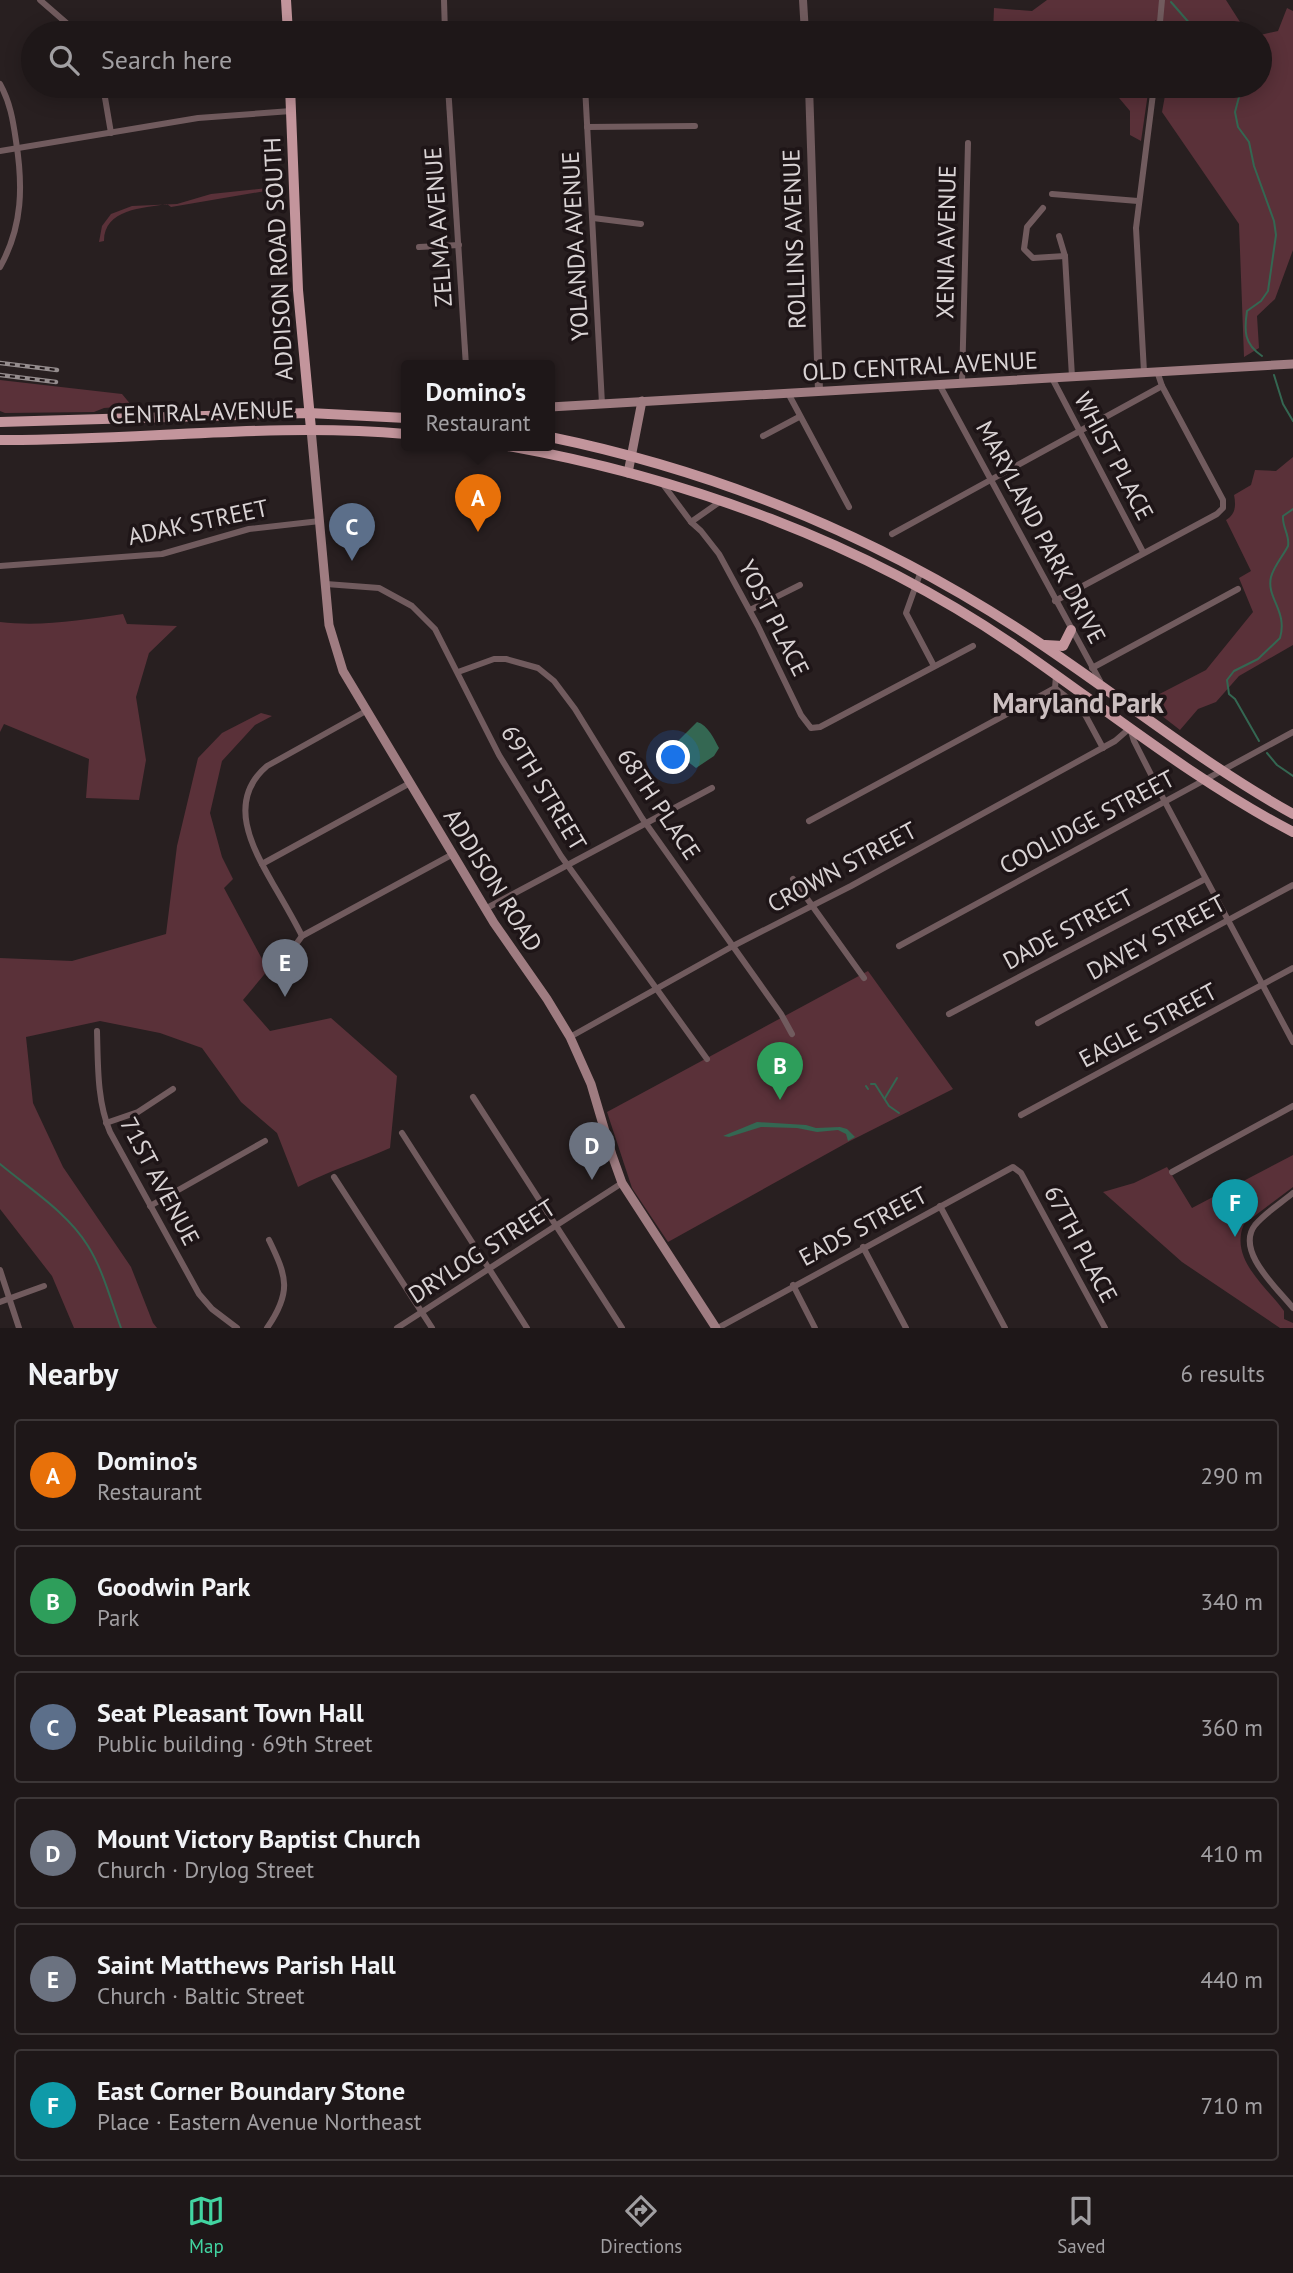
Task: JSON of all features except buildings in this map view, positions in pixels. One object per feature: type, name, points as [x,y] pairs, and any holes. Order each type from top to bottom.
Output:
[{"type":"main road","points":[[286,0],[287,21]]},
{"type":"main road","name":"ADDISON ROAD SOUTH","points":[[290,98],[298,290],[311,429]]},
{"type":"main road","name":"OLD CENTRAL AVENUE","points":[[555,407],[1293,364]]},
{"type":"main road","points":[[628,473],[642,401]]},
{"type":"main road","name":"CENTRAL AVENUE","points":[[0,422],[309,413],[401,417]]},
{"type":"main road","points":[[104,438],[125,430],[152,428],[161,416]]},
{"type":"main road","name":"CENTRAL AVENUE","points":[[0,440],[104,438],[259,429],[401,434]]},
{"type":"main road","name":"ADDISON ROAD","points":[[311,429],[329,625],[337,656],[350,685],[485,909],[570,1037],[591,1084],[622,1183],[717,1328]]},
{"type":"main road","points":[[555,439],[631,456],[755,495],[859,540],[921,571],[953,588],[1042,645],[1222,772],[1293,814]]},
{"type":"main road","points":[[530,451],[661,482],[721,501],[812,536],[914,587],[989,630],[1055,682],[1130,728],[1237,802],[1293,832]]},
{"type":"main road","points":[[1042,645],[1063,646],[1071,630]]},
{"type":"street","points":[[40,0],[64,21]]},
{"type":"street","points":[[443,0],[444,21]]},
{"type":"street","points":[[803,0],[804,21]]},
{"type":"street","points":[[1160,21],[1162,0]]},
{"type":"street","points":[[0,84],[11,108],[21,171],[19,214],[13,240],[0,267]]},
{"type":"street","points":[[105,98],[111,133]]},
{"type":"street","name":"ZELMA AVENUE","points":[[449,98],[466,360]]},
{"type":"street","name":"YOLANDA AVENUE","points":[[586,98],[602,404]]},
{"type":"street","name":"ROLLINS AVENUE","points":[[809,98],[819,391]]},
{"type":"street","points":[[1144,372],[1136,228],[1152,98]]},
{"type":"street","points":[[0,151],[198,118],[291,111]]},
{"type":"street","points":[[587,127],[695,126]]},
{"type":"street","name":"XENIA AVENUE","points":[[962,383],[968,143]]},
{"type":"street","points":[[1052,194],[1138,201]]},
{"type":"street","points":[[1043,208],[1027,227],[1024,250],[1033,258],[1065,256]]},
{"type":"street","points":[[593,218],[641,224]]},
{"type":"street","points":[[1059,236],[1065,256],[1072,377]]},
{"type":"street","points":[[419,247],[459,245]]},
{"type":"street","points":[[1055,601],[1221,511],[1224,502],[1220,493],[1162,386],[1157,371]]},
{"type":"street","name":"WHIST PLACE","points":[[1052,378],[1143,552]]},
{"type":"street","name":"MARYLAND PARK DRIVE","points":[[939,384],[1097,678],[1112,696]]},
{"type":"street","points":[[892,534],[1162,386]]},
{"type":"street","points":[[788,393],[849,507]]},
{"type":"street","points":[[763,436],[799,417]]},
{"type":"street","name":"YOST PLACE","points":[[661,482],[719,554],[811,728],[820,727],[934,666]]},
{"type":"street","points":[[691,522],[721,501]]},
{"type":"street","name":"ADAK STREET","points":[[0,566],[150,556],[249,529],[320,521]]},
{"type":"street","points":[[921,571],[906,613],[934,666],[973,646]]},
{"type":"street","name":"69TH STREET","points":[[326,584],[371,586],[402,599],[420,612],[435,629],[505,765],[567,865],[707,1059]]},
{"type":"street","points":[[750,610],[800,585]]},
{"type":"street","points":[[1092,668],[1238,589]]},
{"type":"street","name":"68TH PLACE","points":[[458,672],[494,659],[506,659],[527,663],[547,674],[575,709],[646,824],[792,1034]]},
{"type":"street","points":[[809,821],[1055,682],[1082,709],[1103,748]]},
{"type":"street","points":[[302,936],[249,836],[245,820],[247,800],[256,779],[273,762],[366,711]]},
{"type":"street","points":[[1130,728],[1165,802],[1293,1042]]},
{"type":"street","name":"CROWN STREET","points":[[570,1037],[733,946],[1103,748],[1130,728]]},
{"type":"street","name":"COOLIDGE STREET","points":[[899,946],[1293,732]]},
{"type":"street","points":[[262,863],[410,783]]},
{"type":"street","points":[[485,909],[712,788]]},
{"type":"street","points":[[286,981],[294,947],[302,936],[453,854]]},
{"type":"street","points":[[793,879],[864,978]]},
{"type":"street","name":"DADE STREET","points":[[948,1014],[1205,879]]},
{"type":"street","name":"DAVEY STREET","points":[[1038,1023],[1293,885]]},
{"type":"street","name":"EAGLE STREET","points":[[1021,1115],[1293,968]]},
{"type":"street","name":"71ST AVENUE","points":[[97,1031],[100,1094],[106,1123],[199,1294],[212,1309],[237,1328]]},
{"type":"street","points":[[106,1123],[138,1112],[173,1089]]},
{"type":"street","points":[[473,1097],[622,1328]]},
{"type":"street","points":[[1172,1172],[1293,1106]]},
{"type":"street","points":[[402,1133],[527,1328]]},
{"type":"street","points":[[150,1206],[265,1141]]},
{"type":"street","name":"EADS STREET","points":[[717,1328],[1011,1167],[1017,1168],[1023,1177]]},
{"type":"street","points":[[334,1177],[432,1328]]},
{"type":"street","name":"67TH PLACE","points":[[1023,1177],[1105,1328]]},
{"type":"street","name":"DRYLOG STREET","points":[[397,1328],[622,1183]]},
{"type":"street","points":[[1293,1193],[1262,1219],[1250,1234],[1250,1253],[1293,1308]]},
{"type":"street","points":[[940,1206],[1005,1328]]},
{"type":"street","points":[[267,1328],[281,1304],[285,1283],[282,1268],[269,1240]]},
{"type":"street","points":[[863,1247],[906,1328]]},
{"type":"street","points":[[0,1270],[19,1328]]},
{"type":"street","points":[[793,1285],[816,1328]]},
{"type":"street","points":[[0,1302],[44,1286]]},
{"type":"shaded area","points":[[1047,0],[1226,0],[1239,21],[993,21],[994,8],[1032,11]]},
{"type":"shaded area","points":[[1287,8],[1293,11],[1293,250],[1275,299],[1257,316],[1259,348],[1244,357],[1239,224],[1162,112],[1165,98],[1272,98],[1272,32],[1278,31]]},
{"type":"shaded area","points":[[1119,98],[1147,98],[1141,141],[1130,135],[1130,111]]},
{"type":"shaded area","points":[[277,187],[171,207],[168,204],[211,194]]},
{"type":"shaded area","points":[[163,205],[137,209],[118,216],[110,222],[104,241],[99,242],[102,226],[111,214],[132,206]]},
{"type":"shaded area","points":[[0,380],[122,394],[132,406],[104,408],[94,412],[5,413],[0,411]]},
{"type":"shaded area","points":[[1293,457],[1293,645],[1239,676],[1216,702],[1198,709],[1180,730],[1144,702],[1206,670],[1253,612],[1239,578],[1251,571],[1226,520],[1234,509],[1234,495],[1251,485],[1255,470],[1276,471]]},
{"type":"shaded area","points":[[123,614],[127,624],[177,626],[149,653],[136,697],[146,760],[139,800],[86,798],[89,759],[4,724],[0,732],[0,622],[46,623]]},
{"type":"shaded area","points":[[261,713],[272,716],[255,725],[222,761],[210,813],[222,857],[233,879],[224,888],[268,970],[243,1000],[270,1031],[331,1018],[397,1076],[390,1148],[298,1187],[277,1133],[241,1102],[202,1048],[160,1033],[100,1021],[26,1037],[33,1103],[63,1167],[131,1267],[157,1328],[74,1328],[52,1276],[0,1209],[0,958],[72,961],[166,934],[177,846],[198,758],[222,733]]},
{"type":"shaded area","points":[[697,722],[707,729],[719,748],[714,756],[696,768],[683,758],[676,743]]},
{"type":"shaded area","points":[[868,971],[953,1089],[850,1141],[668,1242],[632,1188],[607,1112]]},
{"type":"shaded area","points":[[757,1122],[816,1128],[840,1127],[847,1129],[855,1137],[848,1141],[846,1134],[838,1130],[817,1132],[797,1128],[761,1127],[729,1137],[723,1136]]},
{"type":"shaded area","points":[[1293,1155],[1293,1187],[1244,1224],[1241,1249],[1259,1282],[1284,1311],[1284,1319],[1293,1323],[1293,1328],[1280,1328],[1182,1262],[1103,1192],[1134,1183],[1167,1167],[1192,1208]]},
{"type":"waterway","points":[[1171,2],[1188,21]]},
{"type":"waterway","points":[[1239,98],[1235,112],[1238,127],[1249,142],[1276,235],[1268,291],[1261,301],[1247,311],[1246,318],[1249,342],[1262,356]]},
{"type":"waterway","points":[[1274,375],[1283,404],[1293,421]]},
{"type":"waterway","points":[[1259,741],[1235,699],[1229,694],[1227,680],[1234,671],[1258,659],[1280,638],[1281,620],[1270,585],[1274,569],[1288,546],[1283,516],[1293,509]]},
{"type":"waterway","points":[[1267,753],[1277,765],[1293,776]]},
{"type":"waterway","points":[[885,1098],[897,1078]]},
{"type":"waterway","points":[[871,1084],[875,1084],[889,1106],[899,1113]]},
{"type":"waterway","points":[[0,1164],[48,1202],[80,1234],[98,1265],[121,1328]]},
{"type":"railway","points":[[0,363],[57,370]]},
{"type":"railway","points":[[0,375],[56,382]]},
{"type":"place","name":"Domino's","points":[[478,532]]},
{"type":"place","name":"Seat Pleasant Town Hall","points":[[352,561]]},
{"type":"place","name":"Saint Matthews Parish Hall","points":[[285,997]]},
{"type":"place","name":"Goodwin Park","points":[[780,1100]]},
{"type":"place","name":"Mount Victory Baptist Church","points":[[592,1180]]},
{"type":"place","name":"East Corner Boundary Stone","points":[[1235,1237]]},
{"type":"district","name":"Maryland Park","points":[[1078,702]]}]
